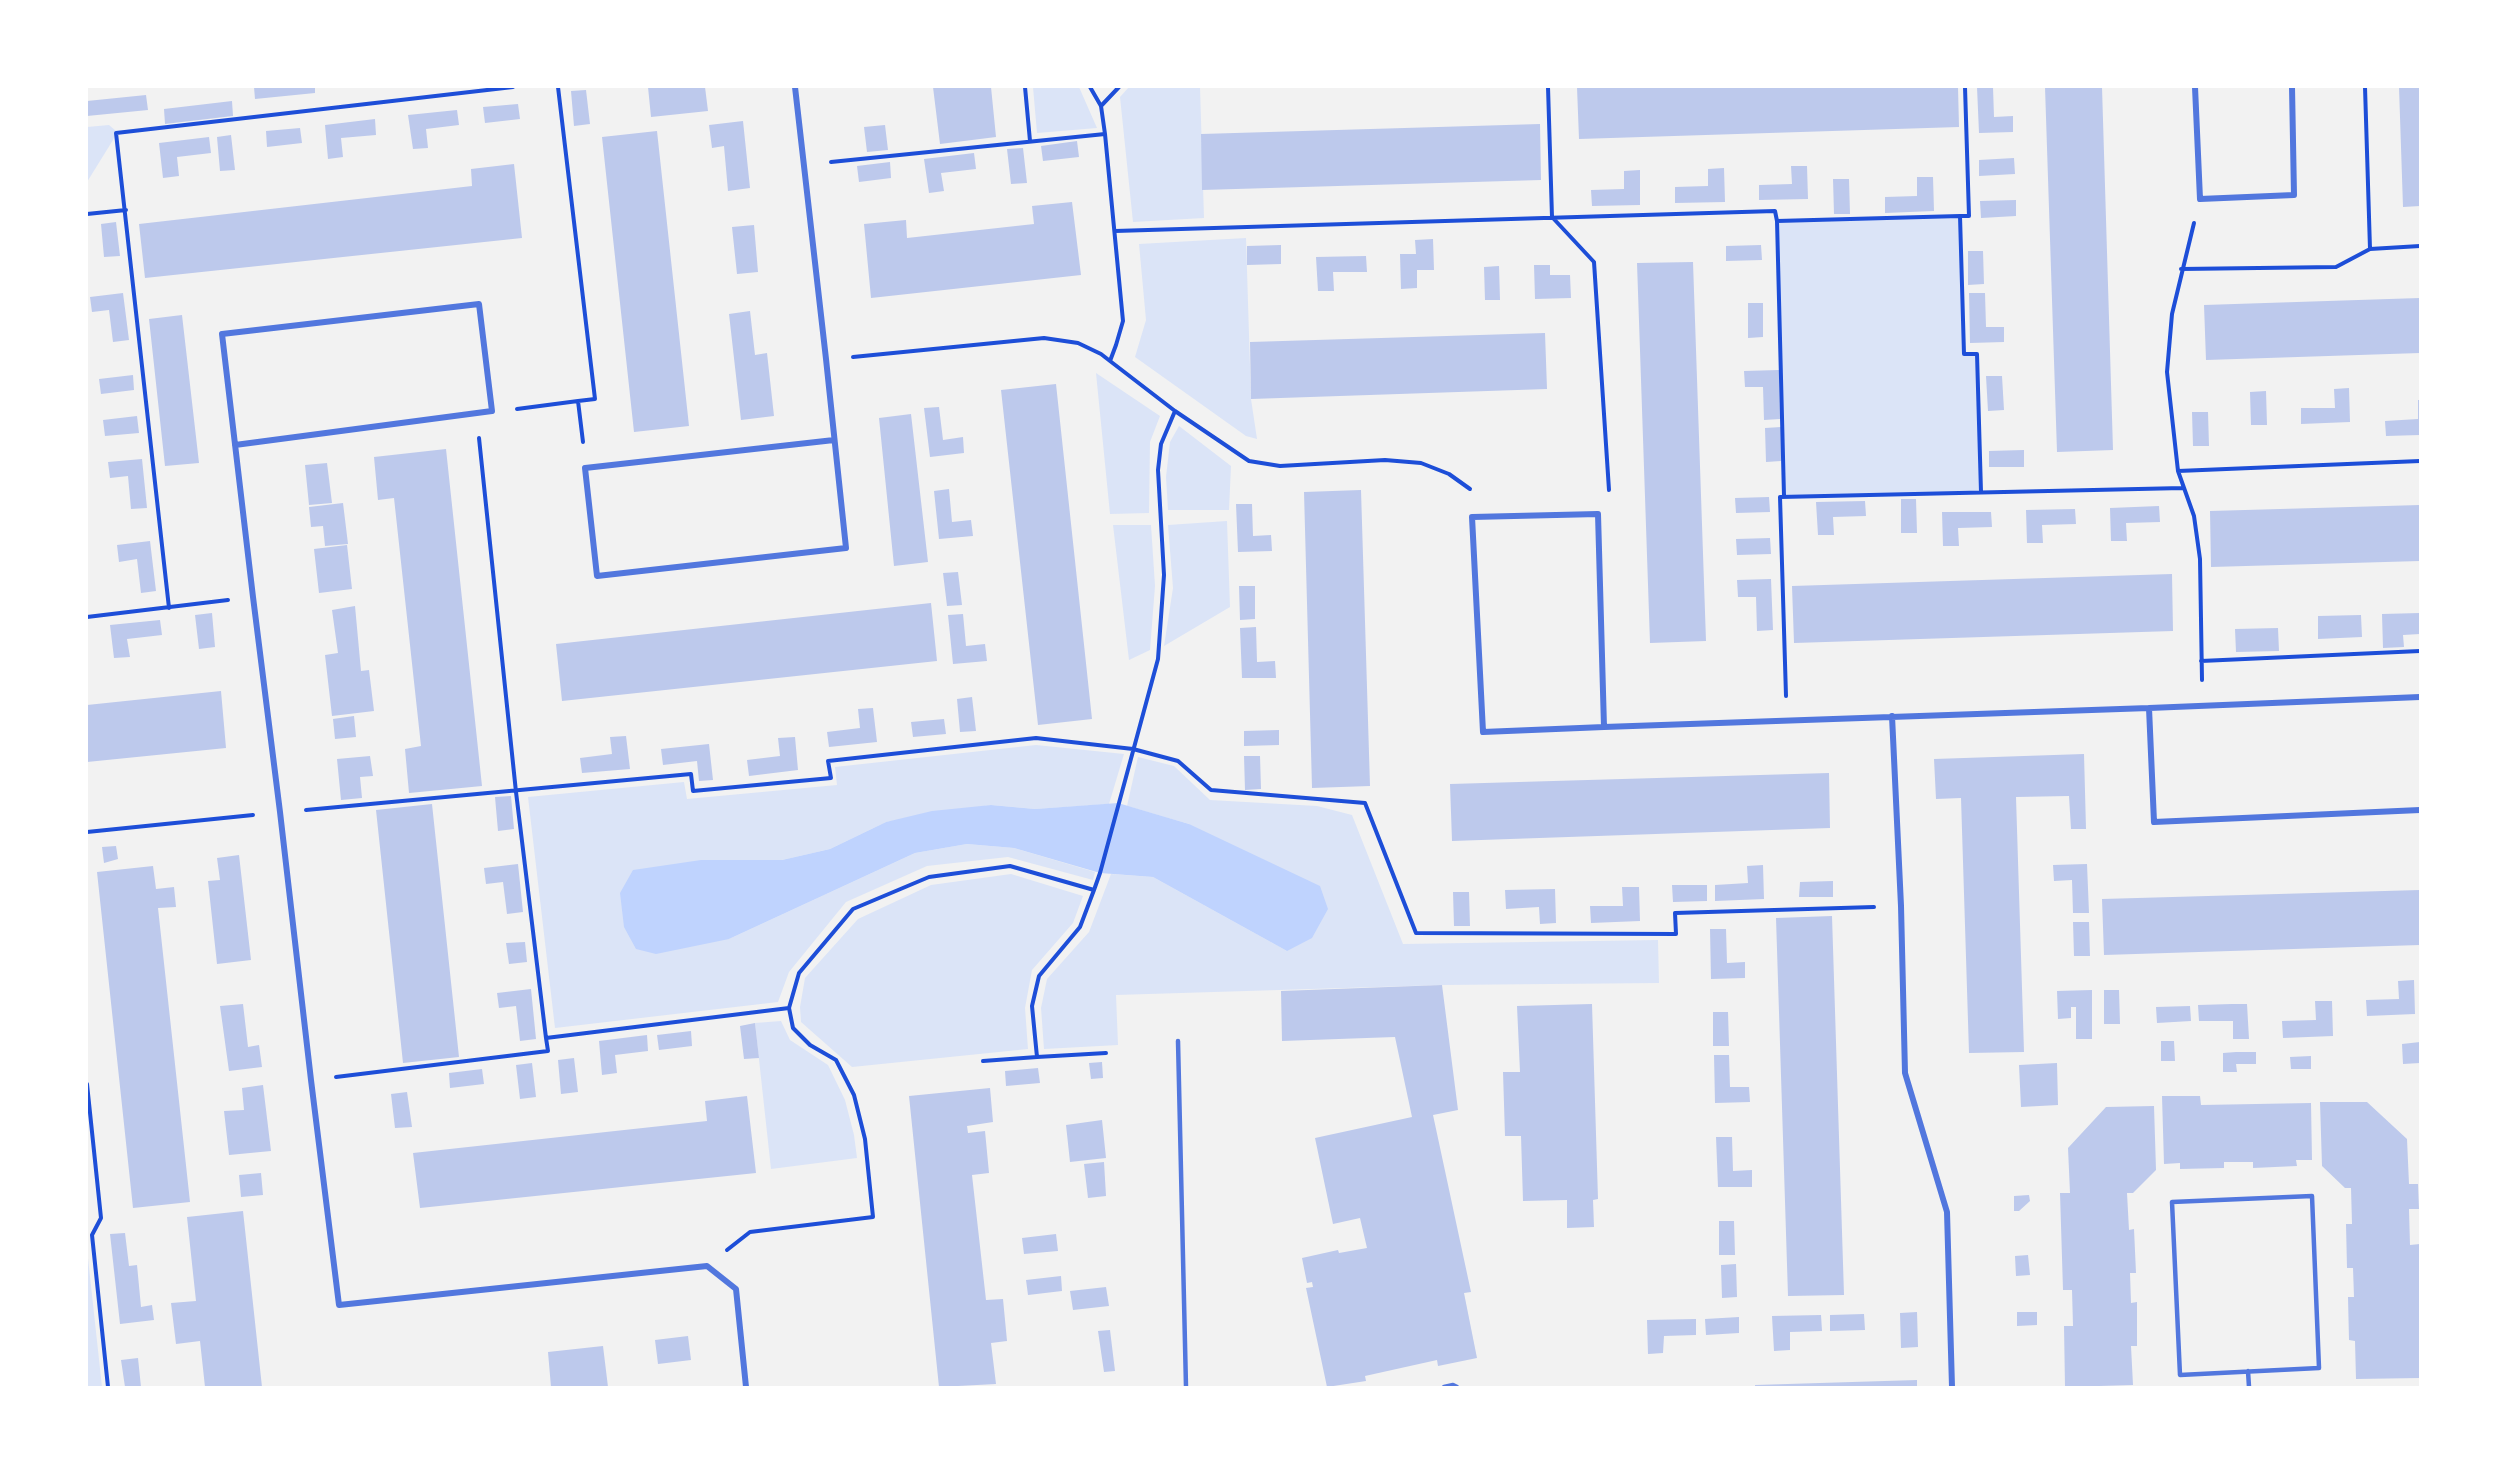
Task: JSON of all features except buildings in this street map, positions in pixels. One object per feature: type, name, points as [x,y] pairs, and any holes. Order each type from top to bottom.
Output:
[{"type":"street","points":[[795,87],[826,360],[846,549],[597,576],[585,468],[834,440]]},
{"type":"street","points":[[2195,87],[2200,199],[2294,195],[2292,87]]},
{"type":"street","points":[[235,445],[492,411],[479,304],[222,334],[235,445],[253,597],[280,812],[311,1080],[339,1305],[706,1266],[736,1290],[746,1387]]},
{"type":"street","points":[[1604,727],[1598,514],[1472,517],[1483,732],[2420,697]]},
{"type":"street","points":[[2149,708],[2154,822],[2420,810]]},
{"type":"street","points":[[1892,716],[1901,906],[1905,1073],[1947,1212],[1952,1387]]},
{"type":"lane","points":[[1178,1041],[1186,1387]]},
{"type":"lane","points":[[2312,1196],[2319,1368],[2248,1371],[2180,1375],[2172,1202],[2312,1196]]},
{"type":"lane","points":[[2248,1371],[2249,1387]]},
{"type":"lane","points":[[1444,1387],[1453,1385],[1457,1387]]},
{"type":"path","points":[[169,608],[116,133],[513,87]]},
{"type":"path","points":[[492,411],[595,399],[558,87]]},
{"type":"path","points":[[1025,87],[1030,141]]},
{"type":"path","points":[[1090,87],[1101,106],[1105,134],[1123,321],[1110,361]]},
{"type":"path","points":[[1101,106],[1119,87]]},
{"type":"path","points":[[1548,87],[1552,217],[1594,262],[1610,514],[1598,514]]},
{"type":"path","points":[[1777,221],[1969,216],[1965,87]]},
{"type":"path","points":[[2365,87],[2370,249]]},
{"type":"path","points":[[803,165],[1105,134]]},
{"type":"path","points":[[2200,199],[2181,269],[2172,314],[2168,372],[2178,471],[2194,516],[2200,559],[2204,705]]},
{"type":"path","points":[[87,214],[126,210]]},
{"type":"path","points":[[1115,231],[1775,211],[1784,496]]},
{"type":"path","points":[[1960,216],[1964,354],[1977,354],[1981,492]]},
{"type":"path","points":[[2181,269],[2336,267],[2370,249],[2420,246]]},
{"type":"path","points":[[826,360],[1044,338],[1078,343],[1101,354],[1175,411],[1249,461],[1280,466],[1385,460],[1421,463],[1449,474],[1506,516]]},
{"type":"path","points":[[578,400],[585,468]]},
{"type":"path","points":[[1037,1057],[1032,1006],[1039,976],[1080,927],[1094,890],[1158,659],[1164,575],[1158,470],[1161,444],[1175,411]]},
{"type":"path","points":[[311,1080],[548,1051],[516,792],[476,414]]},
{"type":"path","points":[[2178,471],[2420,461]]},
{"type":"path","points":[[1786,720],[1780,496],[2183,488]]},
{"type":"path","points":[[87,617],[253,597]]},
{"type":"path","points":[[2201,661],[2420,651]]},
{"type":"path","points":[[87,832],[691,774],[693,791],[831,778],[828,761],[1036,738],[1133,749],[1178,761],[1211,790],[1365,803],[1416,933],[1676,934],[1675,914],[1901,906]]},
{"type":"path","points":[[706,1266],[750,1232],[873,1217],[865,1139],[854,1095],[836,1060],[810,1045],[793,1028],[789,1008],[799,973],[853,909],[929,877],[1010,866],[1094,890]]},
{"type":"path","points":[[546,1038],[789,1008]]},
{"type":"path","points":[[982,1061],[1106,1053]]},
{"type":"path","points":[[87,1084],[101,1218],[92,1235],[108,1387]]},
{"type":"shaded area","points":[[1033,87],[1079,87],[1097,128],[1037,133]]},
{"type":"shaded area","points":[[1129,87],[1200,87],[1204,218],[1133,222],[1120,97]]},
{"type":"shaded area","points":[[109,125],[116,131],[113,140],[87,182],[87,127]]},
{"type":"shaded area","points":[[1960,216],[1964,354],[1977,354],[1981,492],[1784,496],[1777,221]]},
{"type":"shaded area","points":[[1246,238],[1251,399],[1257,439],[1246,436],[1135,357],[1146,320],[1139,244]]},
{"type":"shaded area","points":[[1096,373],[1160,416],[1150,442],[1149,513],[1110,514]]},
{"type":"shaded area","points":[[1179,426],[1231,466],[1229,510],[1168,510],[1166,477],[1170,442]]},
{"type":"shaded area","points":[[1227,521],[1230,607],[1164,646],[1173,588],[1168,525]]},
{"type":"shaded area","points":[[1113,525],[1151,525],[1155,586],[1150,650],[1129,660]]},
{"type":"shaded area","points":[[1036,745],[1124,754],[1109,804],[1035,809],[991,805],[886,822],[830,849],[782,860],[701,860],[729,939],[915,853],[967,844],[1014,848],[1095,872],[1093,880],[1008,857],[927,866],[846,902],[789,972],[778,1002],[555,1028],[528,797],[684,782],[687,799],[837,785],[835,767]]},
{"type":"shaded area","points":[[1138,757],[1174,766],[1210,800],[1317,806],[1352,815],[1403,944],[1658,940],[1659,983],[1442,985],[1116,995],[1118,1045],[1044,1049],[1041,1008],[1047,979],[1089,932],[1111,874],[1153,877],[1287,951],[1189,824],[1127,806]]},
{"type":"shaded area","points":[[1011,874],[1083,896],[1073,923],[1032,970],[1025,1008],[1028,1049],[852,1067],[801,1022],[800,1007],[805,978],[858,919],[931,885]]},
{"type":"shaded area","points":[[781,1021],[790,1040],[828,1065],[845,1100],[857,1158],[771,1169],[755,1023]]},
{"type":"shaded area","points":[[87,1249],[102,1387],[87,1387]]},
{"type":"water","points":[[1118,803],[1189,824],[1320,886],[1328,909],[1312,938],[1287,951],[1153,877],[1100,873],[1014,848],[967,844],[915,853],[729,939],[656,954],[636,949],[624,927],[620,893],[633,870],[701,860],[782,860],[830,849],[886,822],[932,811],[991,805],[1035,809]]}]
